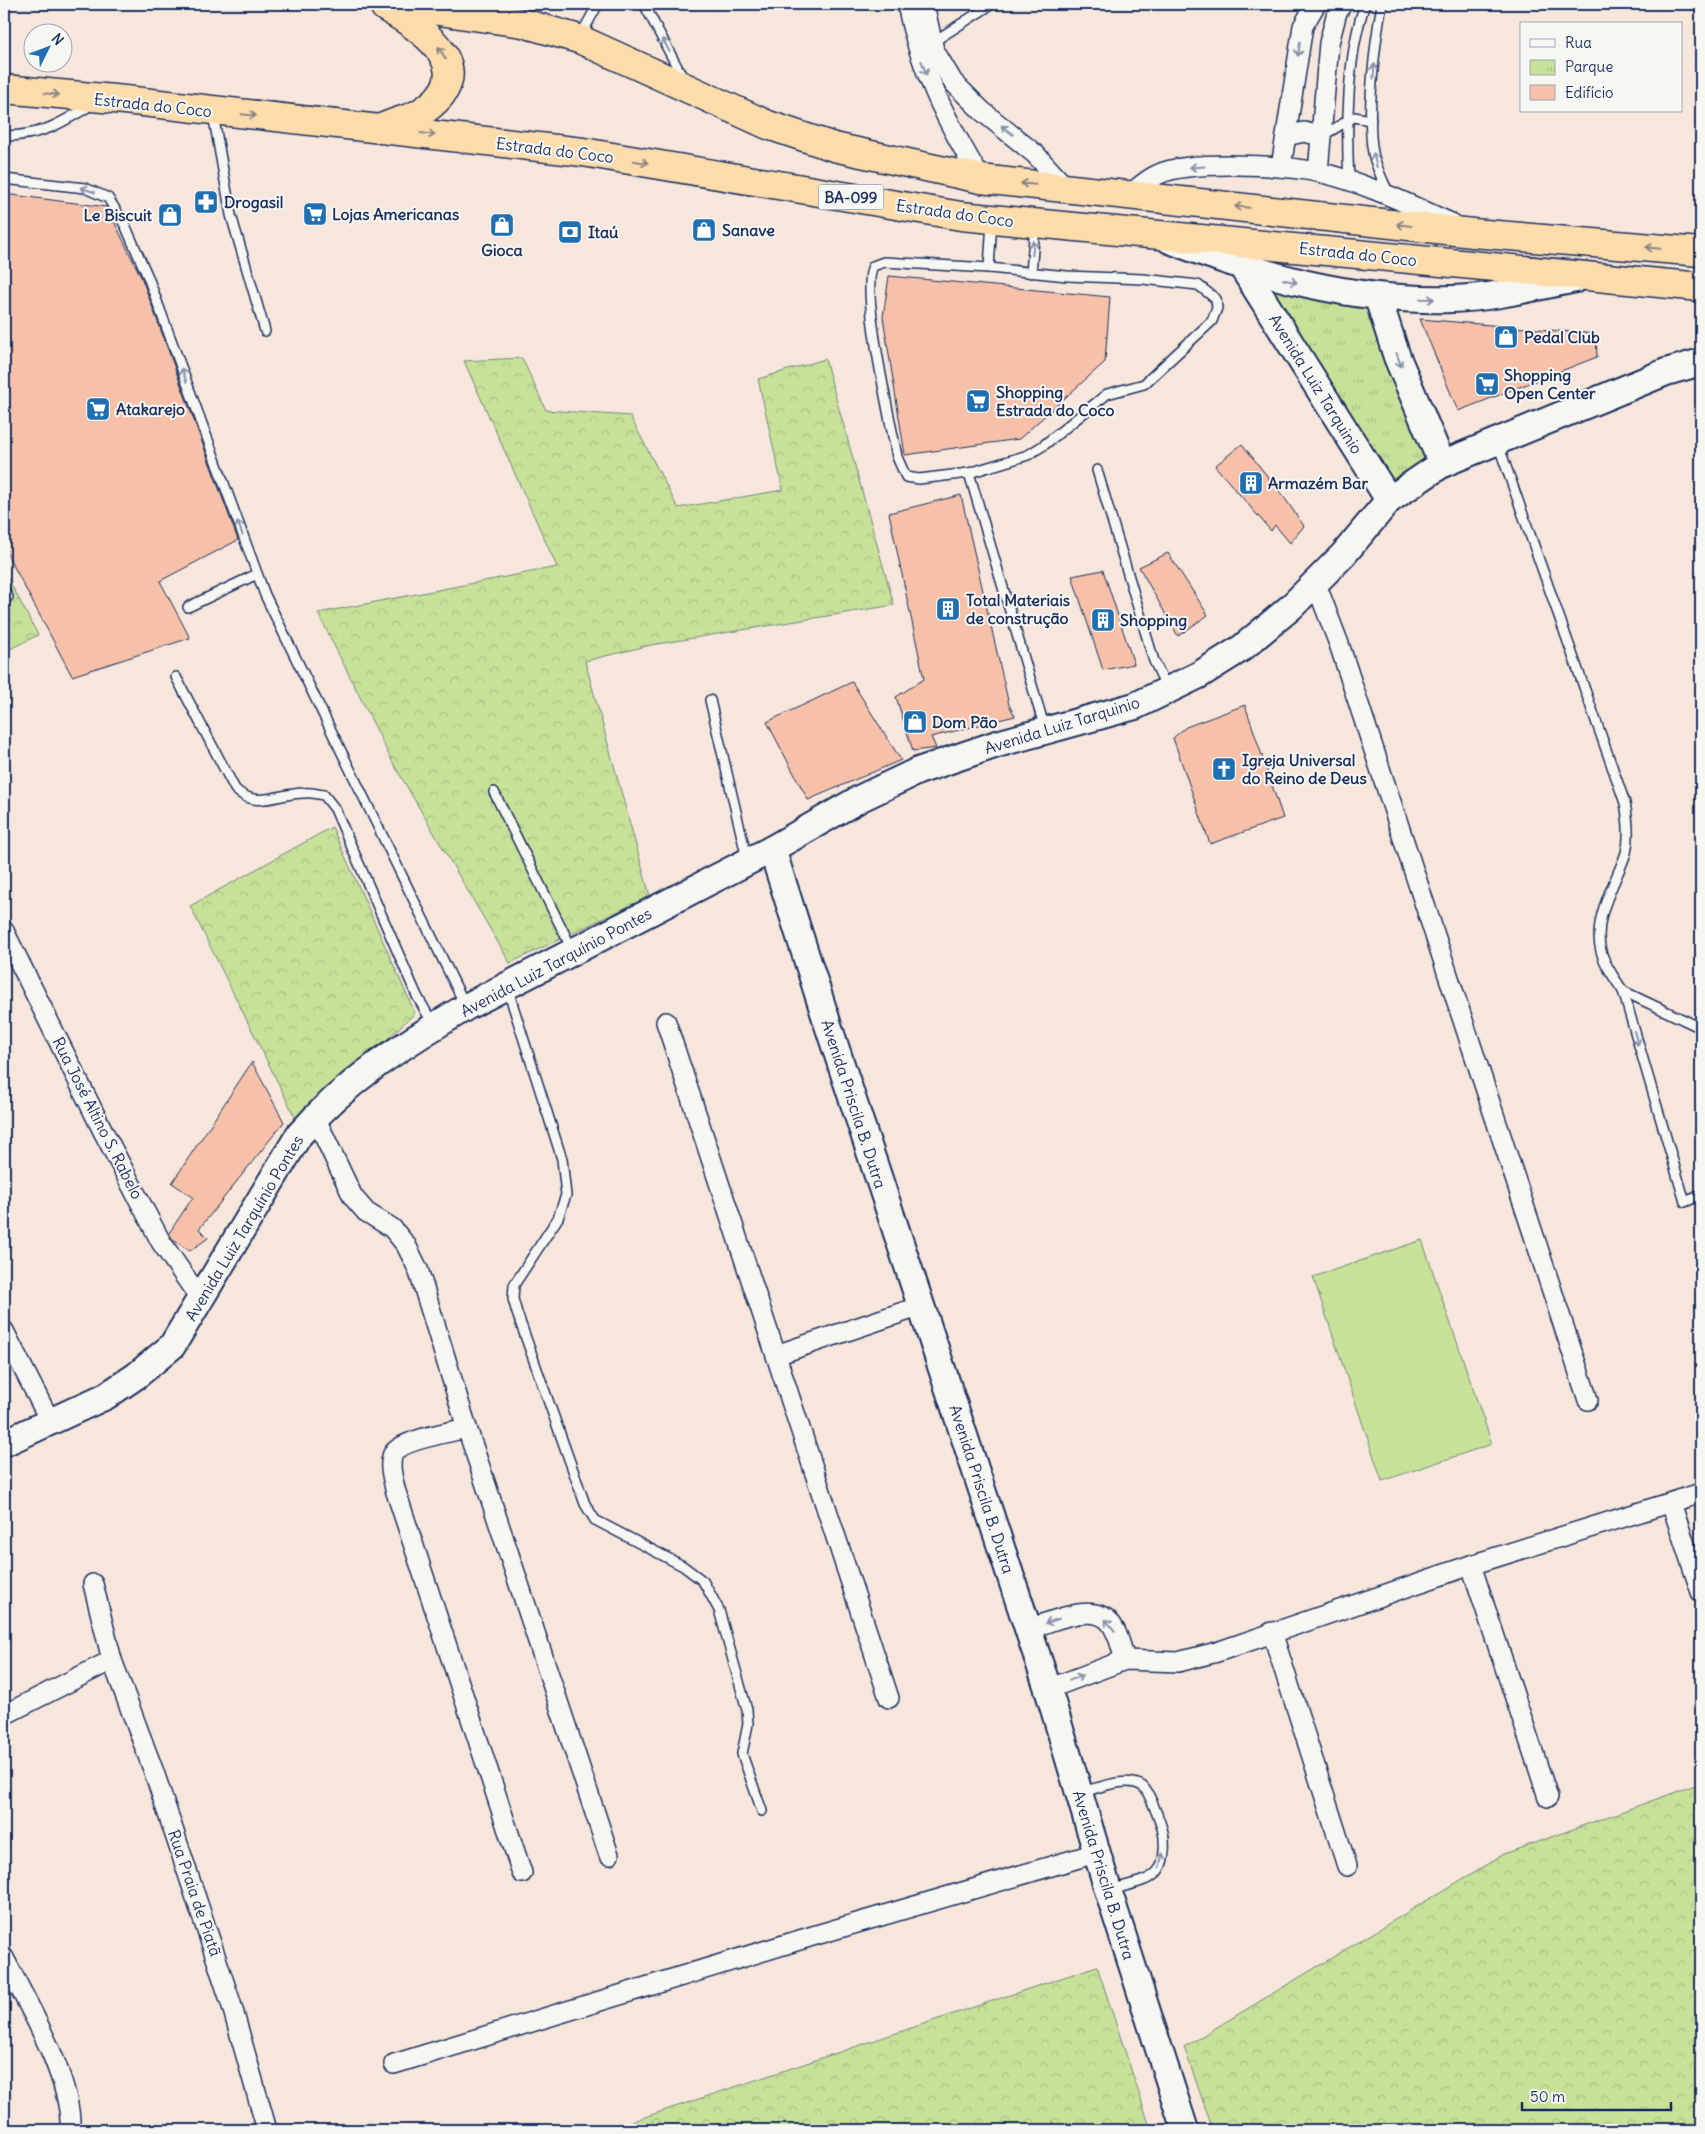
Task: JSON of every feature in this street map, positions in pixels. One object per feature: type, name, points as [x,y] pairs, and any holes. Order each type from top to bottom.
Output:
[{"type":"highway","points":[[378,4],[408,20],[425,33],[442,50],[450,67],[447,85],[437,101],[418,114],[378,129]]},
{"type":"highway","name":"Estrada do Coco","points":[[390,4],[523,23],[579,39],[768,125],[834,147],[981,179],[1472,233],[1701,252]]},
{"type":"highway","name":"Estrada do Coco","points":[[4,89],[583,152],[961,216],[1701,287]]},
{"type":"street","points":[[907,4],[925,43],[934,50],[952,82],[982,111],[1035,154],[1067,189]]},
{"type":"street","points":[[924,4],[925,43],[923,66],[941,108],[981,179]]},
{"type":"street","points":[[1281,168],[1303,26],[1316,4],[1326,13],[1340,8]]},
{"type":"street","points":[[1318,172],[1329,43],[1340,8]]},
{"type":"street","points":[[1286,136],[1304,132],[1321,136]]},
{"type":"street","points":[[1128,196],[1144,182],[1160,173],[1179,169],[1214,166],[1281,168],[1318,172],[1349,182],[1390,197],[1472,233]]},
{"type":"street","points":[[1156,234],[1243,268],[1327,290],[1378,298],[1452,299],[1498,294],[1586,276]]},
{"type":"street","name":"Avenida Luiz Tarquinio","points":[[1243,268],[1389,500]]},
{"type":"street","points":[[1378,298],[1398,357],[1442,464]]},
{"type":"street","name":"Avenida Luiz Tarquinio","points":[[772,849],[861,798],[918,771],[997,744],[1135,706],[1199,676],[1242,648],[1291,607],[1316,584],[1389,500],[1442,464],[1666,372],[1701,363]]},
{"type":"street","points":[[1316,584],[1339,644],[1588,1400]]},
{"type":"street","name":"Avenida Luiz Tarquínio Pontes","points":[[4,1443],[106,1396],[136,1376],[172,1346],[299,1135],[315,1117],[376,1063],[466,1008],[772,849]]},
{"type":"street","name":"Avenida Priscila B. Dutra","points":[[772,849],[828,1025],[1048,1689],[1096,1853],[1185,2130]]},
{"type":"street","name":"Rua José Altino S. Rabelo","points":[[4,931],[103,1132],[162,1242],[201,1300]]},
{"type":"street","points":[[666,1022],[889,1698]]},
{"type":"street","points":[[315,1117],[353,1196],[366,1212],[392,1228],[406,1245],[418,1269],[467,1428],[609,1855]]},
{"type":"street","points":[[776,1355],[921,1306]]},
{"type":"street","points":[[4,1331],[50,1421]]},
{"type":"street","points":[[467,1428],[402,1445],[394,1453],[391,1468],[395,1489],[522,1873]]},
{"type":"street","points":[[1048,1689],[1125,1660],[1178,1662],[1217,1652],[1471,1565],[1701,1493]]},
{"type":"street","points":[[1671,1503],[1701,1592]]},
{"type":"street","points":[[1471,1565],[1548,1797]]},
{"type":"street","name":"Rua Praia de Piatã","points":[[93,1584],[112,1660],[157,1781],[228,1994],[267,2130]]},
{"type":"street","points":[[1028,1629],[1076,1613],[1097,1613],[1108,1620],[1116,1633],[1125,1660]]},
{"type":"street","points":[[1272,1632],[1347,1866]]},
{"type":"street","points":[[4,1715],[112,1660]]},
{"type":"street","points":[[394,2064],[816,1935],[1096,1853]]},
{"type":"street","points":[[4,1958],[60,2076],[71,2120],[70,2130]]},
{"type":"lane","points":[[579,39],[598,4]]},
{"type":"lane","points":[[644,4],[688,87]]},
{"type":"lane","points":[[925,43],[992,4]]},
{"type":"lane","points":[[1349,182],[1348,119],[1355,45],[1365,4]]},
{"type":"lane","points":[[1382,4],[1376,36],[1371,120],[1373,151],[1378,172],[1390,197]]},
{"type":"lane","points":[[4,136],[27,136],[43,131],[101,99]]},
{"type":"lane","points":[[212,112],[231,215],[266,331]]},
{"type":"lane","points":[[1321,136],[1348,119],[1360,116],[1371,120]]},
{"type":"lane","points":[[4,179],[84,188],[108,198],[125,225],[148,277],[265,595],[466,1008]]},
{"type":"lane","points":[[989,268],[992,219]]},
{"type":"lane","points":[[1031,273],[1035,223]]},
{"type":"lane","points":[[884,262],[989,268],[1031,273],[1143,279],[1198,285],[1216,299],[1218,308],[1212,321],[1144,384],[1107,394],[1044,446],[1028,455],[969,473],[919,479],[906,477],[900,468],[871,311],[870,272],[874,266],[884,262]]},
{"type":"lane","points":[[1498,442],[1625,803],[1628,822],[1626,851],[1605,905],[1600,931],[1600,950],[1609,970],[1623,991],[1685,1202],[1701,1195]]},
{"type":"lane","points":[[1097,470],[1154,661],[1168,690]]},
{"type":"lane","points":[[969,473],[1046,730]]},
{"type":"lane","points":[[188,607],[257,574]]},
{"type":"lane","points":[[4,590],[8,597],[4,599]]},
{"type":"lane","points":[[176,676],[235,789],[244,798],[254,801],[304,792],[324,795],[335,810],[417,996],[434,1027]]},
{"type":"lane","points":[[710,700],[748,862]]},
{"type":"lane","points":[[494,792],[574,952]]},
{"type":"lane","points":[[507,986],[562,1160],[566,1195],[558,1218],[514,1285],[513,1299],[517,1313],[585,1504],[595,1520],[683,1566],[703,1581],[720,1610],[747,1710],[748,1724],[742,1754],[762,1811]]},
{"type":"lane","points":[[1623,991],[1701,1028]]},
{"type":"lane","points":[[1079,1793],[1124,1782],[1142,1786],[1149,1793],[1164,1838],[1163,1860],[1158,1871],[1151,1877],[1108,1890]]},
{"type":"green space","points":[[1280,288],[1369,309],[1431,462],[1389,488],[1271,300]]},
{"type":"green space","points":[[522,358],[546,410],[630,416],[678,508],[783,490],[758,379],[825,359],[894,605],[651,645],[585,661],[650,896],[510,963],[393,763],[318,613],[557,567],[464,361]]},
{"type":"green space","points":[[4,571],[38,635],[4,652]]},
{"type":"green space","points":[[332,827],[415,1013],[298,1123],[190,906]]},
{"type":"green space","points":[[1422,1240],[1492,1444],[1382,1481],[1313,1277]]},
{"type":"green space","points":[[1701,1783],[1701,2130],[1213,2130],[1184,2047],[1504,1854]]},
{"type":"green space","points":[[1097,1966],[1151,2130],[606,2130]]},
{"type":"building","name":"Atakarejo","points":[[4,194],[107,207],[142,279],[238,540],[160,581],[190,638],[72,676],[4,548]]},
{"type":"building","name":"Shopping Estrada do Coco","points":[[889,276],[1110,297],[1105,362],[1019,439],[905,455],[883,317]]},
{"type":"building","name":"Shopping Open Center","points":[[1420,319],[1596,334],[1597,357],[1458,411]]},
{"type":"building","name":"Armazém Bar","points":[[1242,444],[1304,526],[1290,543],[1275,525],[1271,531],[1215,466]]},
{"type":"building","name":"Total Materiais de construção","points":[[961,495],[1009,705],[1015,716],[931,737],[936,748],[913,751],[896,697],[924,679],[889,513]]},
{"type":"building","points":[[1168,553],[1208,615],[1178,636],[1139,567]]},
{"type":"building","name":"Shopping","points":[[1103,570],[1134,664],[1103,670],[1072,576]]},
{"type":"building","points":[[852,682],[901,760],[808,800],[767,722]]},
{"type":"building","name":"Igreja Universal do Reino de Deus","points":[[1245,705],[1283,818],[1210,844],[1173,738],[1186,727]]},
{"type":"building","points":[[252,1062],[284,1122],[199,1229],[208,1238],[190,1251],[173,1240],[169,1233],[193,1197],[172,1183]]},
{"type":"place","name":"Drogasil","points":[[206,202]]},
{"type":"place","name":"Lojas Americanas","points":[[315,214]]},
{"type":"place","name":"Le Biscuit","points":[[170,215]]},
{"type":"place","name":"Gioca","points":[[502,225]]},
{"type":"place","name":"Sanave","points":[[704,230]]},
{"type":"place","name":"Itaú","points":[[570,232]]},
{"type":"place","name":"Pedal Club","points":[[1506,337]]},
{"type":"place","name":"Shopping Open Center","points":[[1487,384]]},
{"type":"place","name":"Shopping Estrada do Coco","points":[[978,401]]},
{"type":"place","name":"Atakarejo","points":[[98,409]]},
{"type":"place","name":"Armazém Bar","points":[[1251,483]]},
{"type":"place","name":"Total Materiais de construção","points":[[948,609]]},
{"type":"place","name":"Shopping","points":[[1103,620]]},
{"type":"place","name":"Dom Pão","points":[[915,722]]},
{"type":"place","name":"Igreja Universal do Reino de Deus","points":[[1224,769]]}]
